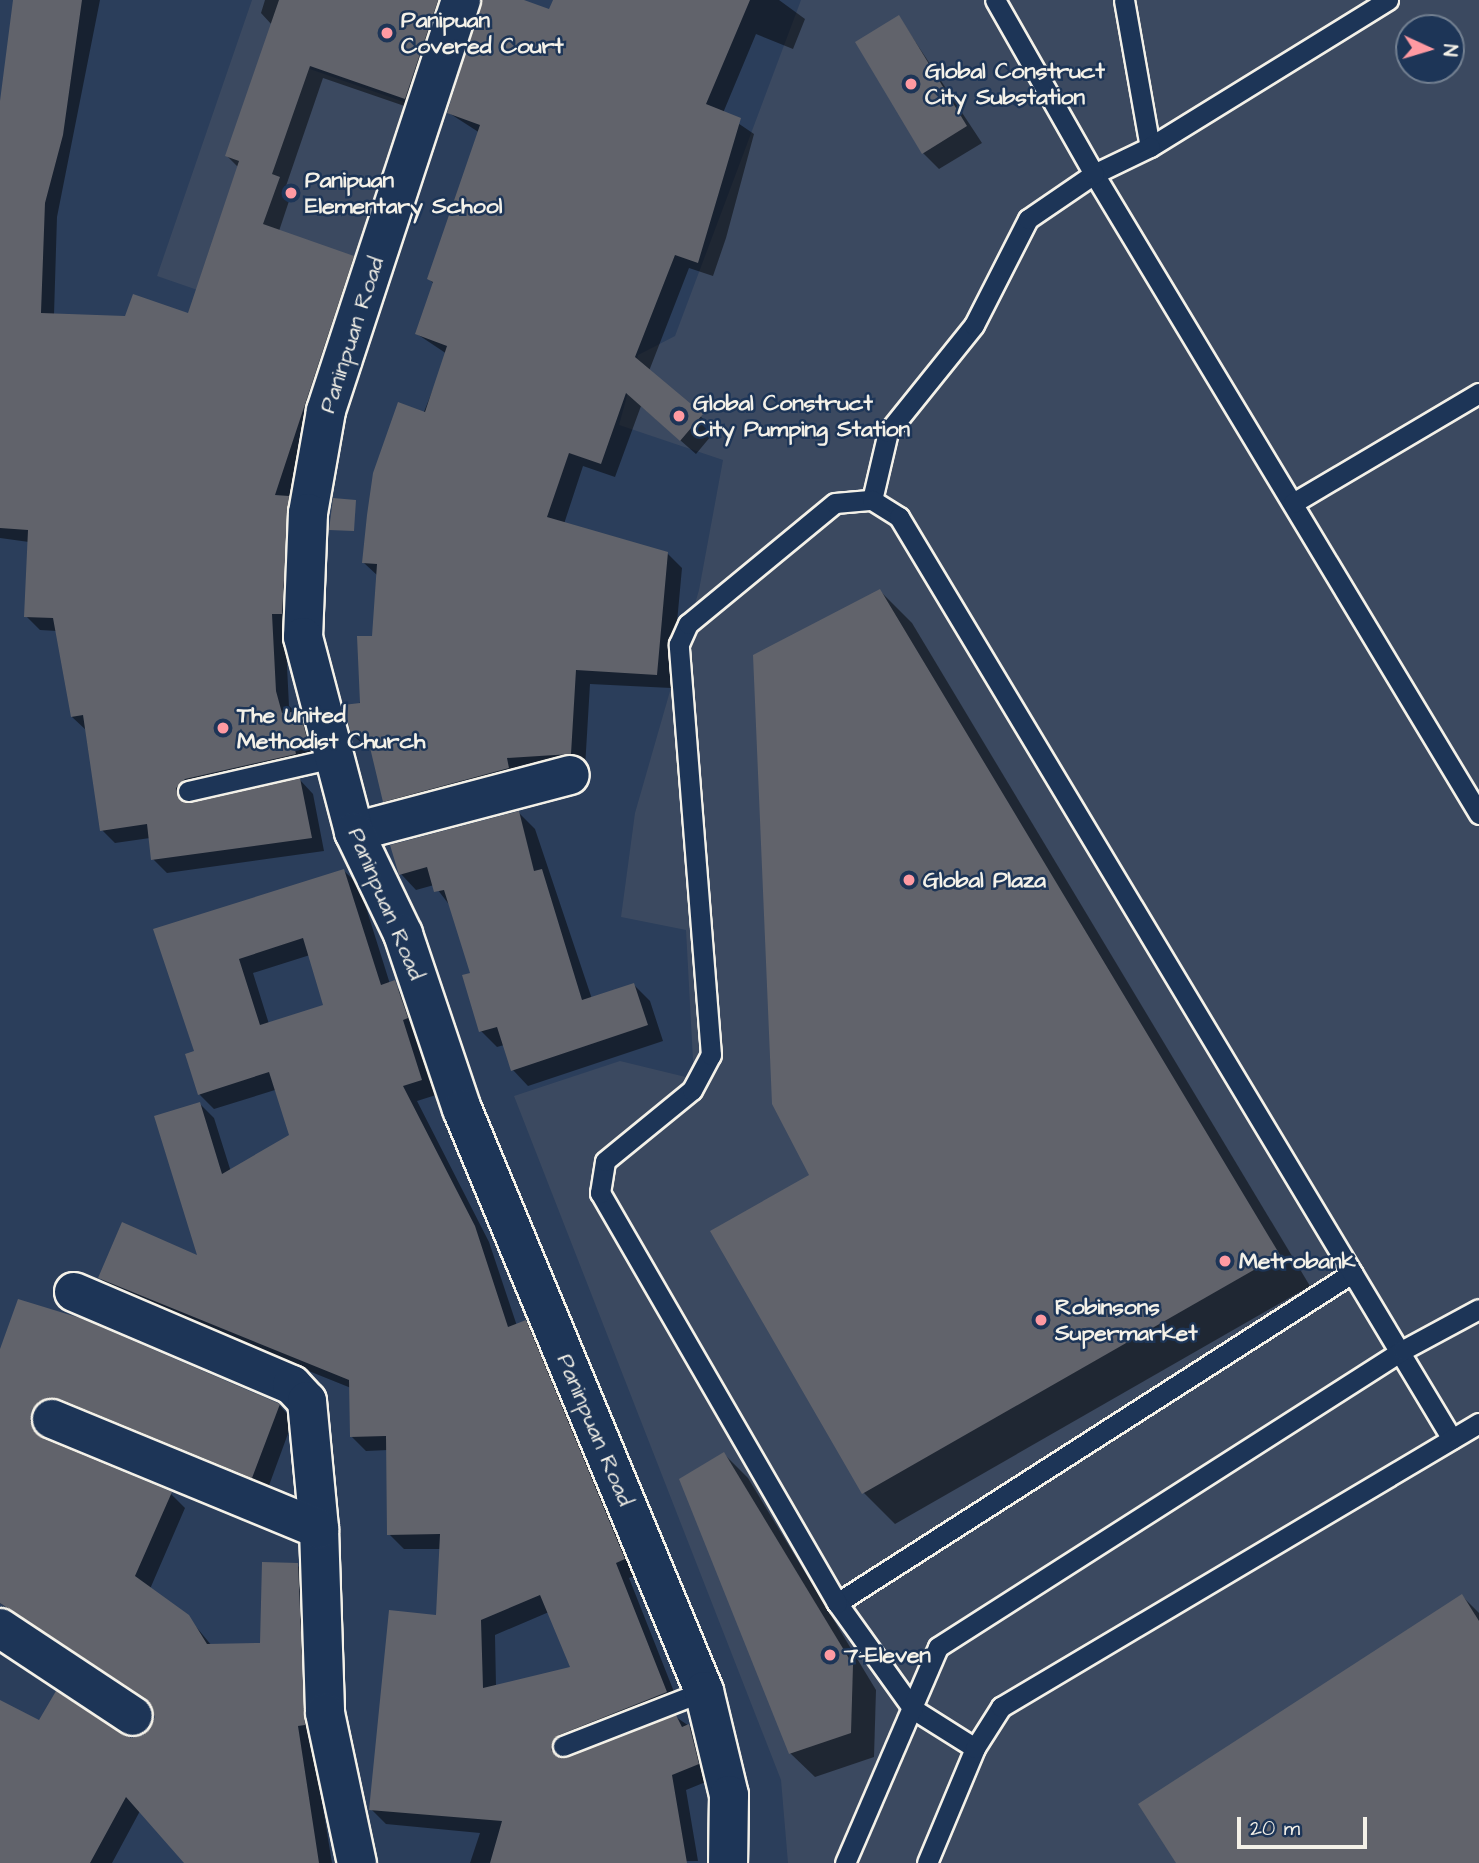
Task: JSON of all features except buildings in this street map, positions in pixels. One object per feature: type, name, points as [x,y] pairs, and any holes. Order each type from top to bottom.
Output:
[{"type":"main road","name":"Paninpuan Road","points":[[461,0],[326,411],[308,513],[303,637],[354,832],[403,934],[462,1109],[704,1691],[729,1795],[727,1863]]},
{"type":"main road","points":[[354,832],[570,775]]},
{"type":"main road","points":[[74,1292],[292,1385],[307,1401],[319,1529],[325,1713],[357,1863]]},
{"type":"main road","points":[[52,1419],[319,1529]]},
{"type":"main road","points":[[0,1628],[133,1716]]},
{"type":"lane","points":[[995,0],[1094,174],[1479,814]]},
{"type":"lane","points":[[1124,0],[1150,147]]},
{"type":"lane","points":[[872,500],[888,432],[974,325],[1028,219],[1094,174],[1150,147],[1388,0]]},
{"type":"lane","points":[[1293,503],[1479,393]]},
{"type":"lane","points":[[975,1748],[913,1709],[837,1604],[600,1193],[605,1161],[692,1090],[711,1055],[679,644],[688,624],[835,503],[872,500],[899,517],[1352,1273],[1403,1350],[1452,1439]]},
{"type":"lane","points":[[188,791],[333,758]]},
{"type":"lane","points":[[837,1604],[1352,1273]]},
{"type":"lane","points":[[845,1863],[938,1647],[1403,1350],[1479,1310]]},
{"type":"lane","points":[[927,1863],[975,1748],[1001,1707],[1479,1423]]},
{"type":"lane","points":[[563,1746],[704,1691]]},
{"type":"shaded area","name":"Panipuan Elementary School","points":[[252,0],[333,0],[310,69],[424,109],[345,341],[157,276]]},
{"type":"shaded area","points":[[801,0],[1479,0],[1479,1863],[788,1863],[781,1780],[514,1096],[620,1061],[694,1079],[686,930],[621,917],[635,813],[699,590],[723,460],[619,425],[638,355],[675,336]]},
{"type":"place","name":"Panipuan Covered Court","points":[[387,33]]},
{"type":"place","name":"Global Construct City Substation","points":[[911,84]]},
{"type":"place","name":"Panipuan Elementary School","points":[[291,193]]},
{"type":"place","name":"Global Construct City Pumping Station","points":[[679,416]]},
{"type":"place","name":"The United Methodist Church","points":[[223,728]]},
{"type":"place","name":"Global Plaza","points":[[909,880]]},
{"type":"place","name":"Metrobank","points":[[1225,1261]]},
{"type":"place","name":"Robinsons Supermarket","points":[[1041,1320]]},
{"type":"place","name":"7-Eleven","points":[[830,1655]]}]
